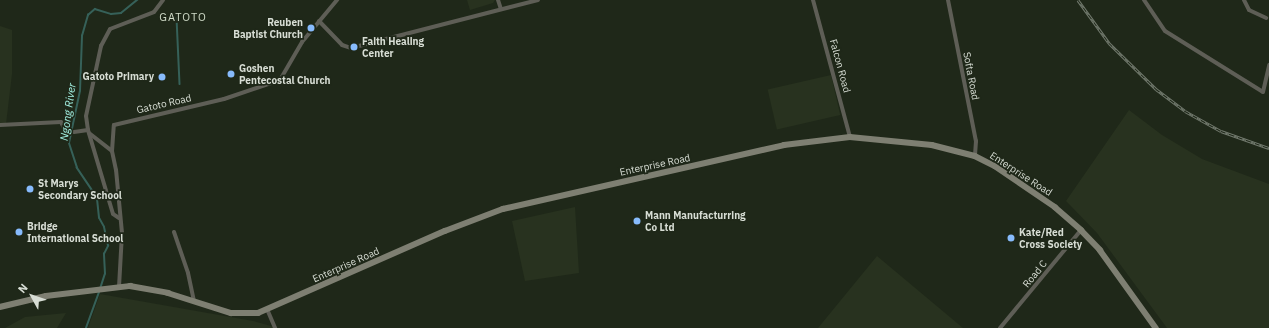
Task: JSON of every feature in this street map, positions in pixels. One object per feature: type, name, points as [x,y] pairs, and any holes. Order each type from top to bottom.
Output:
[{"type":"main road","name":"Enterprise Road","points":[[11,305],[46,296],[108,288],[145,288],[194,301],[210,308],[245,315],[268,309],[445,231],[503,209],[784,145],[850,137],[932,144],[975,156],[1021,182],[1081,230],[1100,250],[1156,328]]},
{"type":"main road","points":[[0,307],[11,305]]},
{"type":"main road","points":[[0,311],[11,305]]},
{"type":"street","points":[[119,218],[113,214],[89,131],[88,108],[105,36],[110,29],[154,12],[163,0]]},
{"type":"street","name":"Gatoto Road","points":[[118,287],[122,240],[116,170],[112,151],[115,124],[224,99],[280,80],[302,42],[337,0]]},
{"type":"street","points":[[498,0],[501,9]]},
{"type":"street","points":[[319,20],[342,45],[351,48],[538,0]]},
{"type":"street","name":"Falcon Road","points":[[813,0],[850,137]]},
{"type":"street","name":"Softa Road","points":[[948,0],[976,141],[975,156]]},
{"type":"street","points":[[1144,0],[1165,31],[1263,92],[1269,65]]},
{"type":"street","points":[[1244,0],[1249,10],[1266,18]]},
{"type":"street","points":[[0,125],[61,122],[66,132]]},
{"type":"street","points":[[74,132],[89,131],[112,151]]},
{"type":"street","name":"Road C","points":[[1000,328],[1081,230]]},
{"type":"street","points":[[174,232],[188,273],[194,301]]},
{"type":"street","points":[[268,309],[275,328]]},
{"type":"shaded area","points":[[467,0],[495,0],[493,3],[470,10]]},
{"type":"shaded area","points":[[0,26],[12,30],[12,74],[6,124],[0,123]]},
{"type":"shaded area","points":[[831,75],[840,115],[777,130],[768,90]]},
{"type":"shaded area","points":[[1129,110],[1162,135],[1202,159],[1269,184],[1269,328],[1167,328],[1097,233],[1066,201]]},
{"type":"shaded area","points":[[575,207],[579,273],[525,281],[512,221]]},
{"type":"shaded area","points":[[877,256],[963,328],[818,328]]},
{"type":"shaded area","points":[[100,294],[253,321],[278,328],[88,328]]},
{"type":"shaded area","points":[[66,313],[57,328],[5,328],[25,317]]},
{"type":"waterway","name":"Ngong River","points":[[100,289],[105,274],[104,254],[108,246],[104,227],[99,218],[97,198],[77,168],[69,143],[80,91],[82,36],[88,15],[95,9],[111,14],[121,13],[137,0]]},
{"type":"waterway","points":[[177,18],[180,84]]},
{"type":"waterway","name":"Ngong River","points":[[86,328],[99,292]]},
{"type":"railway","points":[[1078,0],[1109,43],[1156,89],[1185,111],[1221,131],[1269,148]]},
{"type":"place","name":"Reuben Baptist Church","points":[[311,28]]},
{"type":"place","name":"Faith Healing Center","points":[[354,47]]},
{"type":"place","name":"Goshen Pentecostal Church","points":[[231,74]]},
{"type":"place","name":"Gatoto Primary","points":[[162,77]]},
{"type":"place","name":"St Marys Secondary School","points":[[30,189]]},
{"type":"place","name":"Mann Manufacturring Co Ltd","points":[[637,221]]},
{"type":"place","name":"Bridge International School","points":[[19,232]]},
{"type":"place","name":"Kate/Red Cross Society","points":[[1011,238]]},
{"type":"district","name":"GATOTO","points":[[183,17]]}]
